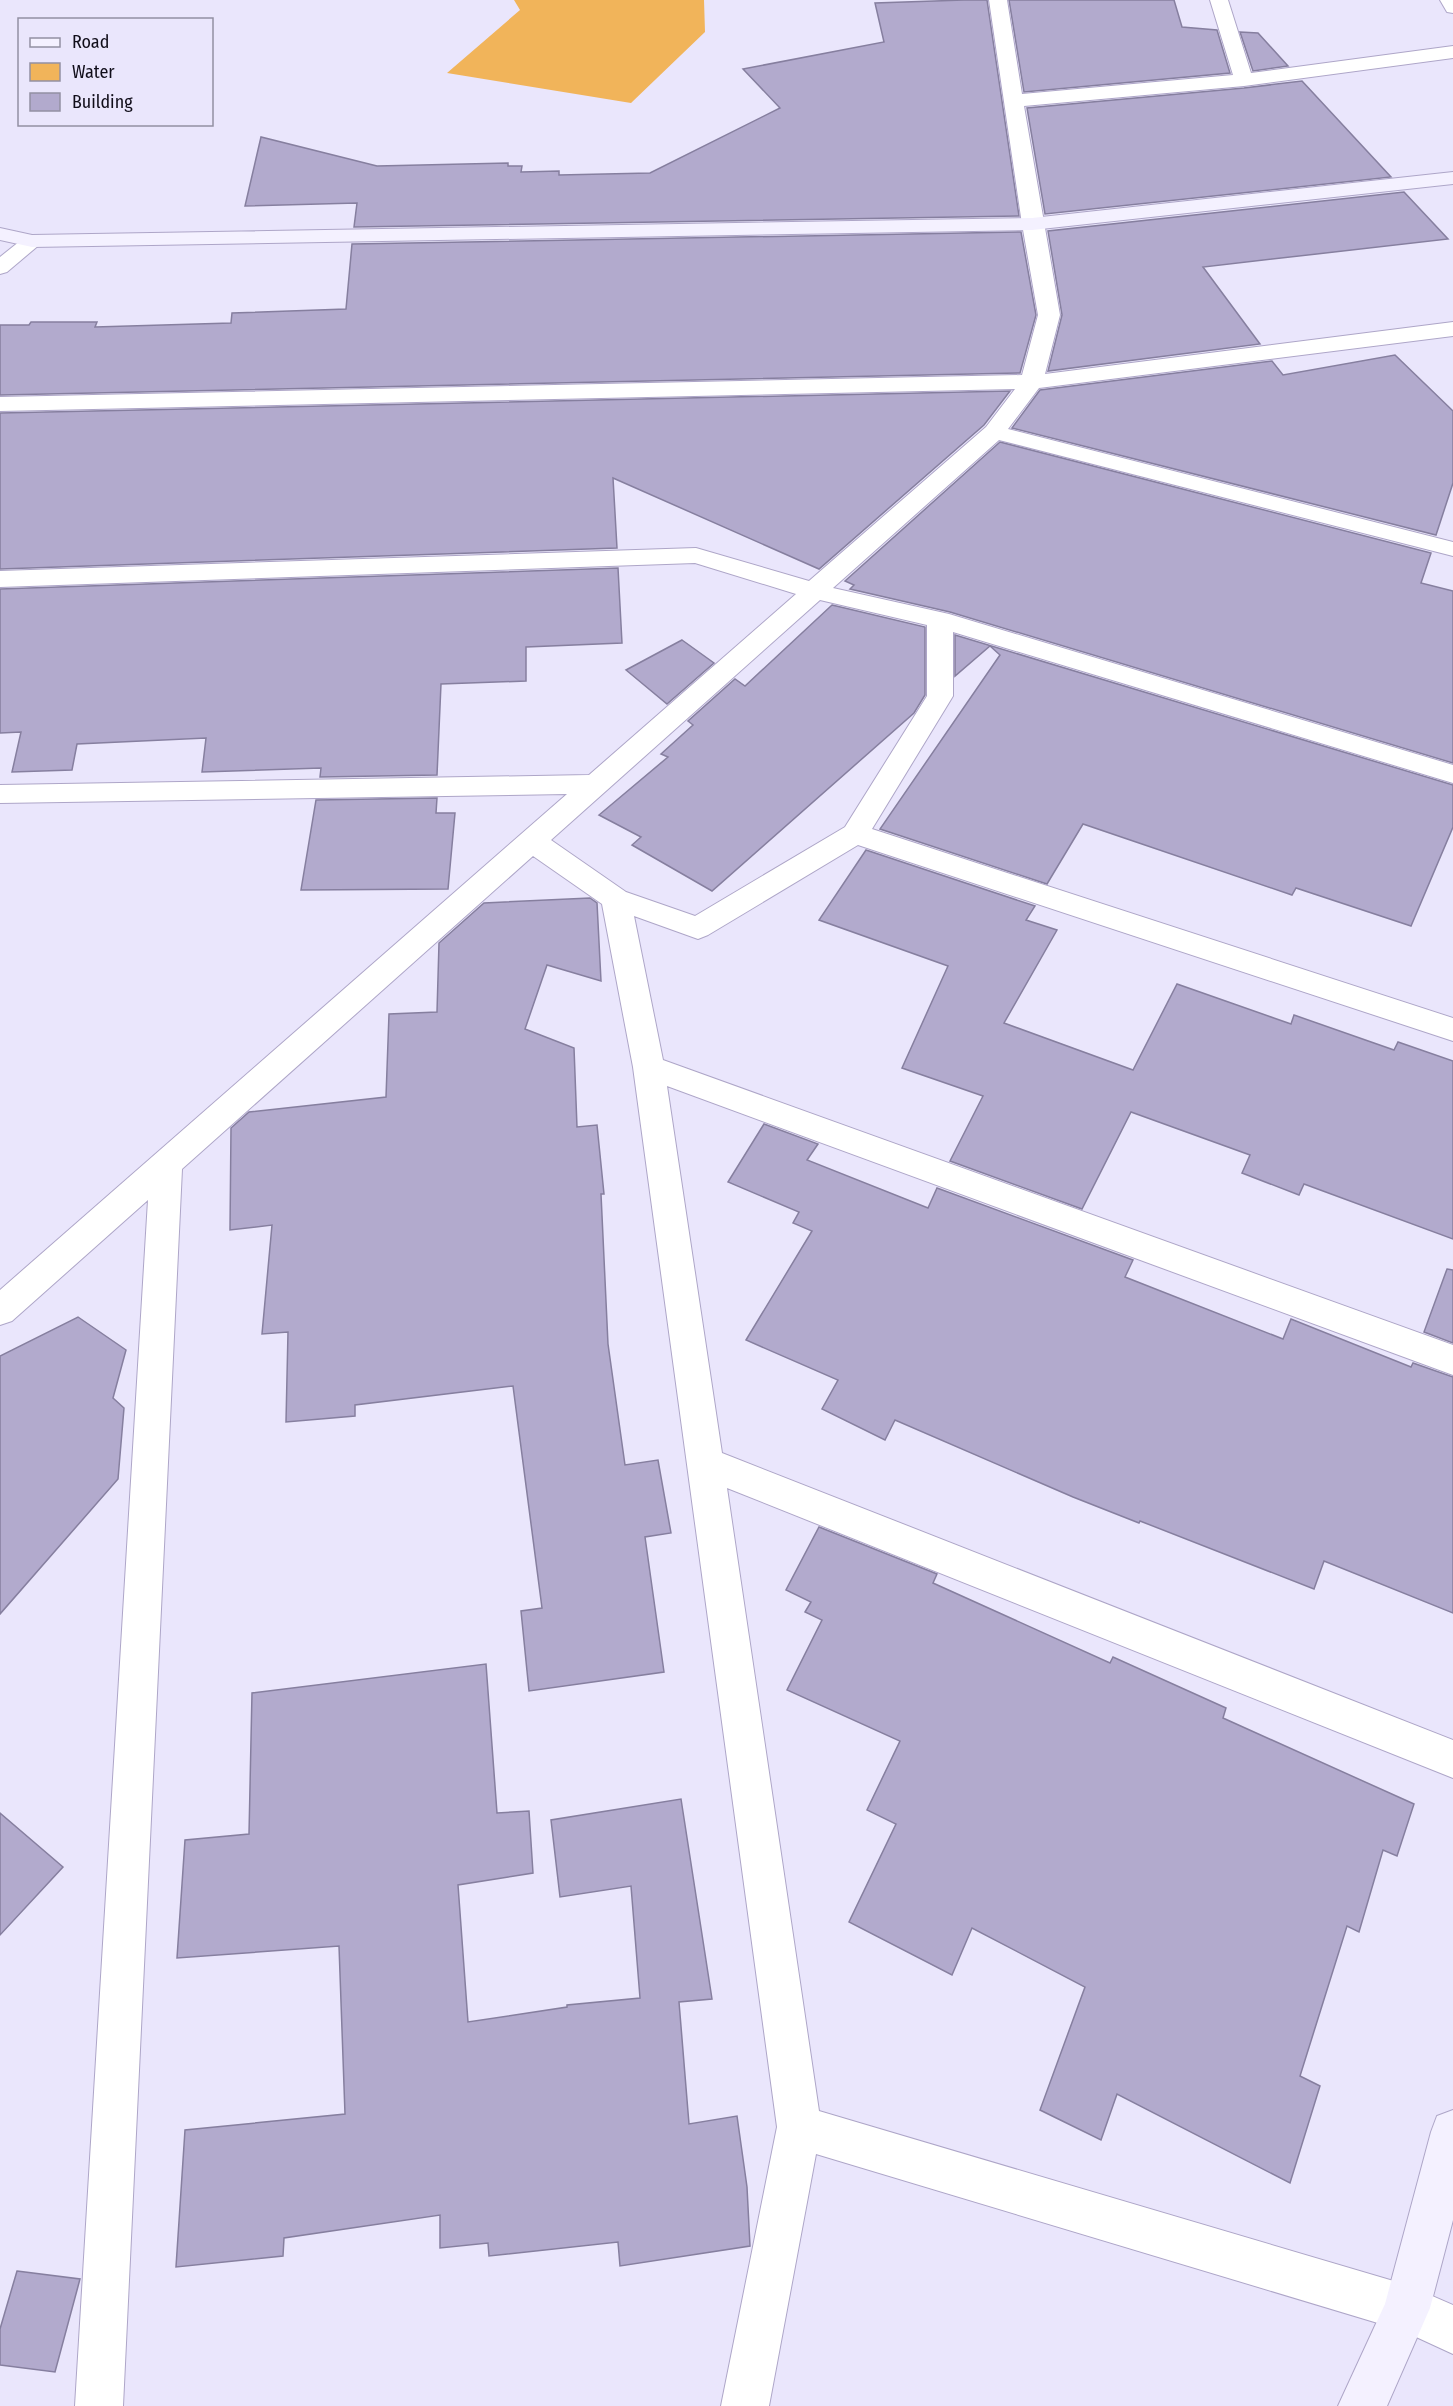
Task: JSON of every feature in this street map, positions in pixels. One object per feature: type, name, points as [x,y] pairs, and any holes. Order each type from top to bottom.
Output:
[{"type":"street","points":[[0,1311],[994,432],[1032,382],[1049,315],[1032,224],[998,0]]},
{"type":"street","points":[[1219,0],[1244,80]]},
{"type":"street","points":[[1449,0],[1453,8]]},
{"type":"street","points":[[1013,101],[1244,80],[1453,52]]},
{"type":"street","points":[[0,234],[32,241],[1032,224],[1453,178]]},
{"type":"street","points":[[0,268],[32,241]]},
{"type":"street","points":[[0,404],[1032,382],[1453,329]]},
{"type":"street","points":[[994,432],[1453,549]]},
{"type":"street","points":[[0,579],[696,555],[814,591],[940,620],[1453,774]]},
{"type":"street","points":[[532,841],[616,899],[698,928],[855,834],[940,696],[940,620]]},
{"type":"street","points":[[0,794],[595,784]]},
{"type":"street","points":[[855,834],[1453,1030]]},
{"type":"street","points":[[616,899],[648,1067],[799,2127],[745,2406]]},
{"type":"street","points":[[648,1067],[1453,1360]]},
{"type":"street","points":[[99,2406],[166,1165]]},
{"type":"street","points":[[705,1463],[1453,1759]]},
{"type":"street","points":[[799,2127],[1407,2308],[1453,2330]]},
{"type":"street","points":[[1362,2406],[1407,2308],[1453,2132]]},
{"type":"water","points":[[514,0],[704,0],[705,32],[631,103],[447,73],[520,10]]},
{"type":"building","points":[[987,0],[1019,216],[354,227],[357,203],[245,206],[261,137],[377,166],[508,163],[508,166],[522,166],[521,172],[559,171],[559,175],[650,173],[780,108],[743,69],[884,42],[875,3]]},
{"type":"building","points":[[1009,0],[1174,0],[1182,27],[1217,30],[1230,73],[1024,92]]},
{"type":"building","points":[[1240,32],[1258,33],[1288,66],[1253,71]]},
{"type":"building","points":[[1302,81],[1391,177],[1045,214],[1027,108]]},
{"type":"building","points":[[1404,192],[1448,239],[1203,267],[1260,344],[1048,371],[1062,315],[1048,231]]},
{"type":"building","points":[[1021,232],[1036,315],[1020,373],[0,395],[0,325],[29,325],[31,322],[97,322],[95,327],[231,323],[232,313],[346,309],[352,244]]},
{"type":"building","points":[[1395,355],[1453,411],[1453,483],[1436,535],[1012,428],[1040,390],[1272,361],[1283,375]]},
{"type":"building","points":[[1010,391],[984,425],[819,569],[613,478],[617,548],[0,569],[0,413]]},
{"type":"building","points":[[1000,442],[1431,553],[1421,583],[1453,591],[1453,763],[950,612],[850,589],[854,585],[845,581]]},
{"type":"building","points":[[618,568],[622,643],[526,647],[526,681],[441,684],[437,775],[320,777],[321,768],[202,772],[206,738],[77,744],[72,770],[12,772],[21,732],[0,733],[0,589]]},
{"type":"building","points":[[832,605],[925,627],[925,695],[914,713],[712,891],[632,845],[641,837],[599,815],[668,757],[661,754],[693,725],[688,721],[735,679],[745,686]]},
{"type":"building","points":[[955,635],[1453,785],[1453,827],[1411,926],[1296,888],[1292,895],[1083,824],[1047,884],[880,829],[1000,655],[990,646],[955,676]]},
{"type":"building","points":[[682,640],[714,663],[667,704],[626,670]]},
{"type":"building","points":[[437,798],[436,813],[455,813],[448,889],[301,890],[316,800]]},
{"type":"building","points":[[866,850],[1035,906],[1026,920],[1057,930],[1004,1023],[1133,1070],[1177,984],[1291,1024],[1294,1015],[1394,1050],[1398,1042],[1453,1061],[1453,1239],[1304,1184],[1299,1195],[1242,1173],[1250,1155],[1131,1112],[1082,1209],[950,1161],[983,1096],[902,1068],[948,966],[819,920]]},
{"type":"building","points":[[590,898],[597,903],[601,981],[547,965],[525,1029],[574,1048],[577,1127],[597,1125],[604,1194],[601,1194],[608,1344],[625,1465],[658,1460],[671,1533],[645,1537],[664,1672],[529,1691],[521,1611],[542,1608],[513,1386],[355,1405],[355,1416],[286,1422],[288,1332],[262,1334],[272,1225],[230,1230],[231,1128],[249,1112],[386,1097],[389,1014],[437,1012],[439,943],[484,903]]},
{"type":"building","points":[[764,1124],[818,1144],[807,1160],[928,1208],[937,1188],[1133,1260],[1125,1277],[1283,1339],[1291,1319],[1411,1367],[1413,1363],[1453,1377],[1453,1613],[1324,1561],[1314,1589],[1073,1497],[895,1420],[885,1440],[822,1409],[838,1380],[746,1340],[812,1231],[793,1223],[799,1212],[728,1182]]},
{"type":"building","points":[[1447,1269],[1453,1270],[1453,1343],[1424,1332]]},
{"type":"building","points":[[78,1317],[126,1350],[113,1398],[124,1408],[118,1479],[0,1614],[0,1356]]},
{"type":"building","points":[[819,1527],[937,1574],[933,1583],[1110,1663],[1113,1657],[1226,1708],[1223,1718],[1414,1804],[1397,1856],[1383,1850],[1359,1932],[1347,1926],[1300,2076],[1320,2086],[1290,2183],[1117,2094],[1101,2140],[1040,2110],[1085,1987],[972,1928],[952,1975],[849,1922],[896,1824],[867,1810],[900,1741],[787,1690],[822,1620],[805,1612],[811,1602],[786,1590]]},
{"type":"building","points":[[486,1664],[497,1813],[529,1811],[533,1873],[458,1885],[468,2022],[567,2007],[567,2005],[640,1998],[631,1886],[560,1897],[551,1820],[681,1799],[712,1999],[679,2002],[689,2124],[737,2116],[747,2187],[750,2246],[620,2266],[618,2242],[489,2256],[488,2243],[440,2248],[440,2215],[284,2238],[283,2256],[176,2267],[185,2130],[345,2114],[339,1946],[177,1958],[185,1840],[249,1834],[252,1693]]},
{"type":"building","points":[[0,1813],[63,1867],[0,1935]]},
{"type":"building","points":[[17,2271],[80,2279],[55,2372],[0,2365],[0,2329]]}]
